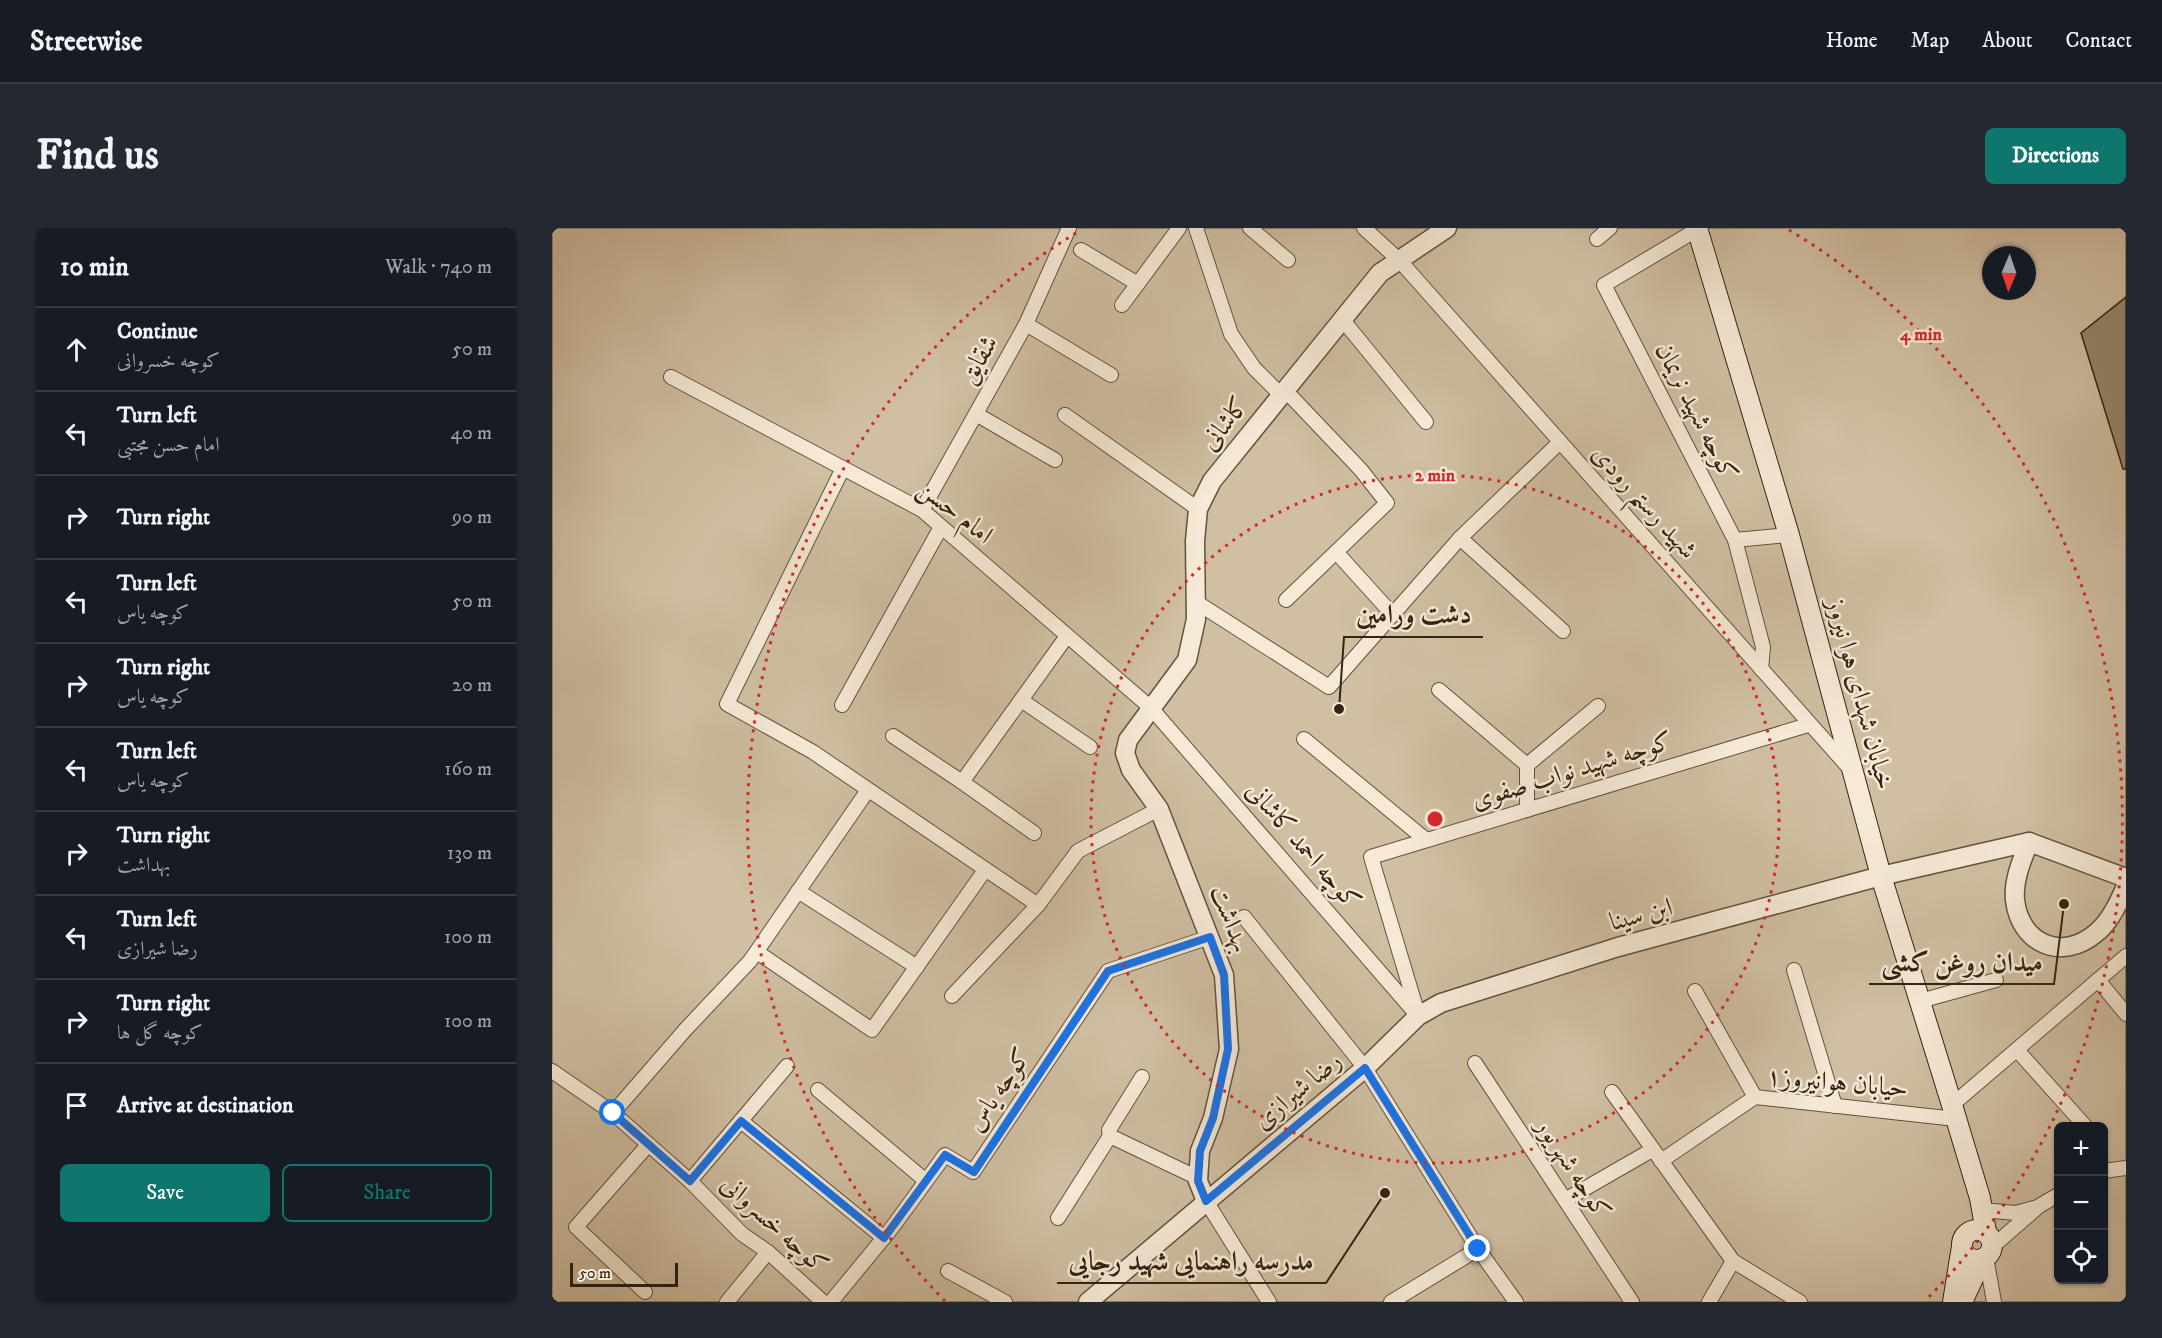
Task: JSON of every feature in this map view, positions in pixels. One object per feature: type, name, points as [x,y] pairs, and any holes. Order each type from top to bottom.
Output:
[{"type":"main road","name":"خیابان شهدای هوا نیروز","points":[[1698,228],[1789,535],[1881,876],[1982,1210],[1979,1245]]},
{"type":"main road","name":"خیابان شهدای هوا نیروز","points":[[1972,1174],[1979,1245]]},
{"type":"main road","points":[[1953,1302],[1979,1245]]},
{"type":"main road","points":[[1962,1302],[1979,1245]]},
{"type":"street","name":"شقایق","points":[[922,510],[1026,324],[1069,228]]},
{"type":"street","points":[[1122,305],[1179,228]]},
{"type":"street","points":[[1196,228],[1231,334],[1254,368],[1283,392],[1361,470],[1388,503],[1286,600]]},
{"type":"street","points":[[1250,228],[1288,260]]},
{"type":"street","name":"شهید رستم رودی","points":[[1364,228],[1400,261],[1854,774]]},
{"type":"street","name":"کاشانی","points":[[1151,708],[1187,660],[1196,619],[1195,541],[1198,509],[1212,481],[1380,273],[1447,228]]},
{"type":"street","points":[[1597,239],[1610,228]]},
{"type":"street","name":"کوچه شهید نریمان","points":[[1698,228],[1604,285],[1735,540],[1763,647],[1761,669]]},
{"type":"street","points":[[1081,250],[1138,284]]},
{"type":"street","points":[[1342,319],[1426,422]]},
{"type":"street","points":[[1026,324],[1111,375]]},
{"type":"street","name":"امام حسن","points":[[671,377],[922,510],[1151,708]]},
{"type":"street","points":[[976,414],[1055,460]]},
{"type":"street","points":[[1065,416],[1198,509]]},
{"type":"street","points":[[1196,602],[1329,687],[1461,538],[1559,443]]},
{"type":"street","points":[[843,468],[728,704],[813,752],[1038,905]]},
{"type":"street","points":[[842,705],[941,527]]},
{"type":"street","points":[[1735,540],[1789,535]]},
{"type":"street","points":[[1461,538],[1563,632]]},
{"type":"street","points":[[1337,553],[1393,615]]},
{"type":"street","points":[[962,782],[1067,636]]},
{"type":"street","points":[[1438,690],[1527,765],[1527,810]]},
{"type":"street","points":[[1021,700],[1090,747]]},
{"type":"street","points":[[1527,765],[1598,706]]},
{"type":"street","name":"بهداشت","points":[[1151,708],[1128,740],[1125,753],[1131,770],[1159,809],[1224,975],[1228,1049],[1213,1118],[1200,1151],[1198,1178],[1206,1201]]},
{"type":"street","name":"کوچه احمد کاشانی","points":[[1151,708],[1418,1016]]},
{"type":"street","name":"کوچه شهید نواب صفوی","points":[[1418,1016],[1371,856],[1809,725]]},
{"type":"street","points":[[892,736],[1034,833]]},
{"type":"street","points":[[1304,739],[1426,840]]},
{"type":"street","points":[[613,1113],[757,952],[868,790]]},
{"type":"street","points":[[952,996],[1038,905],[1078,851],[1159,809]]},
{"type":"street","points":[[2126,878],[2030,842],[2017,874],[2015,899],[2021,924],[2034,939],[2052,947],[2075,946],[2097,932],[2116,907],[2126,886]]},
{"type":"street","name":"ابن سینا","points":[[1418,1016],[1441,1003],[1618,947],[1881,876],[2030,842]]},
{"type":"street","points":[[757,952],[872,1030],[985,870]]},
{"type":"street","points":[[798,891],[917,967]]},
{"type":"street","points":[[1244,917],[1365,1068],[1478,1249],[1516,1302]]},
{"type":"street","name":"کوچه یاس","points":[[831,1302],[884,1238],[945,1155],[974,1172],[1108,971],[1210,937]]},
{"type":"street","points":[[1954,1112],[2016,1050],[2126,956]]},
{"type":"street","points":[[1794,970],[1835,1106]]},
{"type":"street","points":[[1920,1001],[1996,980]]},
{"type":"street","points":[[2098,980],[2126,1014]]},
{"type":"street","points":[[1695,991],[1755,1097]]},
{"type":"street","name":"رضا شیرازی","points":[[1088,1302],[1365,1068],[1418,1016]]},
{"type":"street","points":[[2016,1050],[2081,1122]]},
{"type":"street","name":"کوچه شهریور","points":[[1475,1063],[1632,1302]]},
{"type":"street","points":[[690,1181],[787,1066]]},
{"type":"street","name":"کوچه خسروانی","points":[[552,1071],[613,1113],[690,1181],[742,1234],[768,1252],[823,1302]]},
{"type":"street","points":[[1058,1218],[1110,1136],[1109,1130],[1142,1077]]},
{"type":"street","points":[[819,1090],[926,1181]]},
{"type":"street","points":[[1612,1092],[1733,1261],[1800,1302]]},
{"type":"street","name":"حیابان هوانیروز۱","points":[[1565,1200],[1657,1155],[1755,1097],[1835,1106],[1954,1112]]},
{"type":"street","points":[[741,1121],[884,1238]]},
{"type":"street","points":[[1110,1136],[1198,1178]]},
{"type":"street","points":[[645,1292],[576,1227],[648,1145]]},
{"type":"street","points":[[2108,1170],[2126,1168]]},
{"type":"street","points":[[1994,1302],[1979,1245],[2054,1197]]},
{"type":"street","points":[[1206,1201],[1269,1302]]},
{"type":"street","points":[[1982,1210],[2016,1213],[2039,1206]]},
{"type":"street","points":[[1396,1301],[1478,1249]]},
{"type":"street","points":[[727,1302],[768,1252]]},
{"type":"street","points":[[1709,1302],[1733,1261]]},
{"type":"street","points":[[948,1271],[1005,1302]]},
{"type":"shaded area","points":[[552,228],[2126,228],[2126,1302],[552,1302]]},
{"type":"building","points":[[2126,297],[2126,469],[2123,469],[2081,333]]},
{"type":"place","name":"دشت ورامین","points":[[1339,709]]},
{"type":"place","name":"میدان روغن کشی","points":[[2064,904]]},
{"type":"place","name":"مدرسه راهنمایی شهید رجایی","points":[[1385,1193]]},
{"type":"route","points":[[613,1113],[690,1181],[741,1121],[884,1238],[945,1155],[974,1172],[1108,971],[1210,937],[1224,975],[1228,1049],[1213,1118],[1200,1151],[1198,1181],[1206,1201],[1365,1068],[1478,1249]]}]
